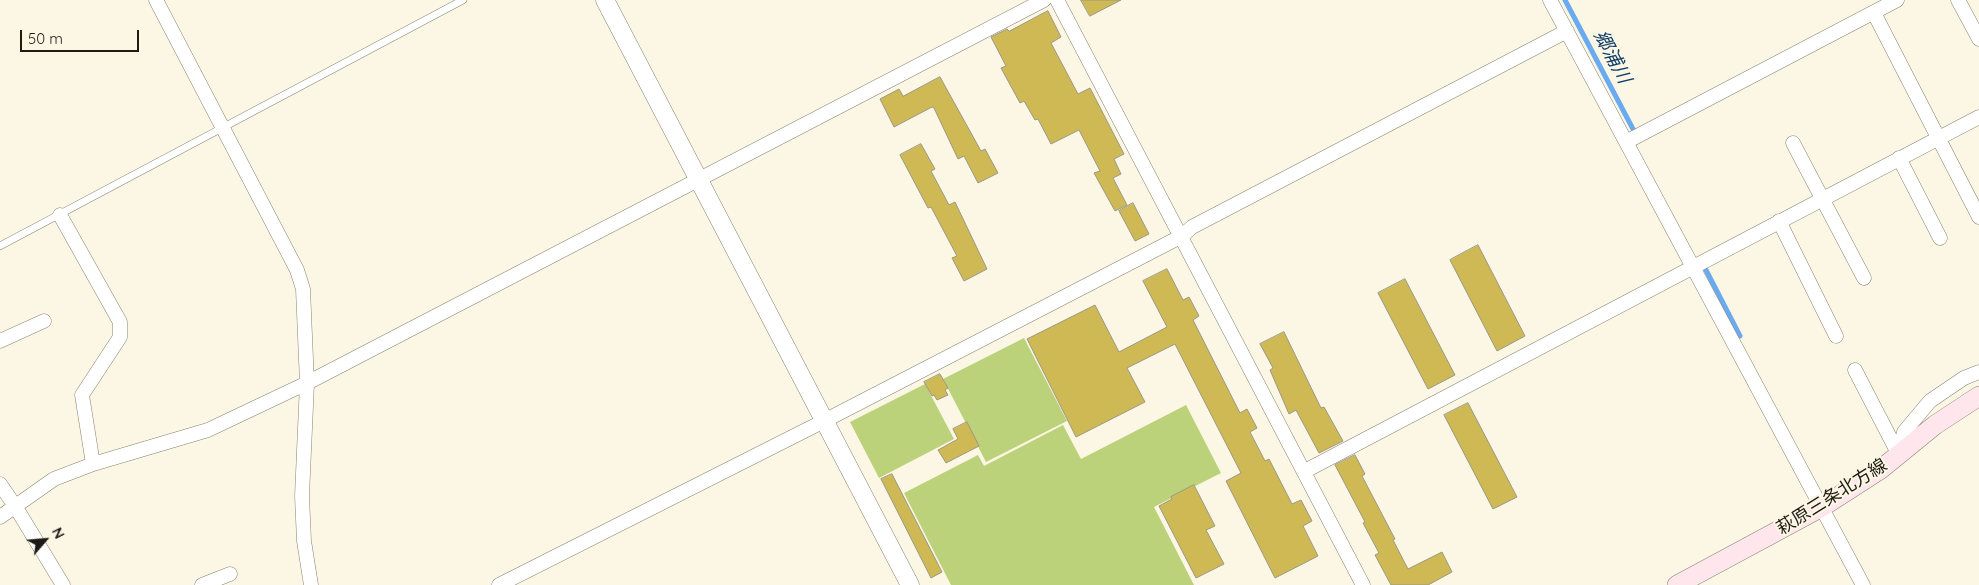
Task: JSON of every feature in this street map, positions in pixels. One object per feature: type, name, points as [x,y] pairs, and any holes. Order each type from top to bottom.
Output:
[{"type":"main road","name":"萩原三条北方線","points":[[1677,585],[1698,580],[1822,507],[1881,470],[1935,425],[1979,396]]},
{"type":"street","points":[[156,0],[297,270],[304,289],[307,383],[302,496],[304,541],[311,585]]},
{"type":"street","points":[[606,0],[910,585]]},
{"type":"street","points":[[0,517],[54,479],[93,464],[208,430],[307,383],[1044,0]]},
{"type":"street","points":[[1057,0],[1305,471],[1359,584]]},
{"type":"street","points":[[1550,0],[1863,585]]},
{"type":"street","points":[[1626,142],[1897,0]]},
{"type":"street","points":[[1958,0],[1979,39]]},
{"type":"street","points":[[1874,12],[1979,217]]},
{"type":"street","points":[[499,585],[1182,236],[1192,226],[1567,31]]},
{"type":"street","points":[[1305,471],[1979,117]]},
{"type":"street","points":[[1793,143],[1864,278]]},
{"type":"street","points":[[1899,158],[1940,238]]},
{"type":"street","points":[[60,215],[120,322],[120,337],[82,395],[93,464]]},
{"type":"street","points":[[1779,221],[1836,336]]},
{"type":"street","points":[[0,342],[44,321]]},
{"type":"street","points":[[1855,370],[1899,454]]},
{"type":"street","points":[[1899,454],[1904,432],[1930,401],[1964,378],[1979,372]]},
{"type":"street","points":[[0,484],[63,585]]},
{"type":"street","points":[[202,585],[230,574]]},
{"type":"lane","points":[[0,246],[462,0]]},
{"type":"green space","points":[[1024,338],[1067,421],[986,462],[943,379]]},
{"type":"green space","points":[[925,384],[954,439],[879,478],[850,422]]},
{"type":"green space","points":[[1186,405],[1221,473],[1154,507],[1194,585],[951,585],[904,493],[978,455],[984,466],[1063,425],[1081,459]]},
{"type":"building","points":[[1081,0],[1121,0],[1090,16]]},
{"type":"building","points":[[1048,11],[1061,37],[1051,43],[1078,94],[1090,88],[1124,154],[1114,159],[1121,174],[1113,178],[1127,205],[1115,211],[1094,173],[1100,171],[1079,130],[1051,144],[1038,119],[1035,120],[1024,101],[1020,103],[1001,68],[1006,66],[991,37],[1007,29],[1009,31]]},
{"type":"building","points":[[940,77],[981,151],[985,149],[998,173],[978,183],[964,156],[958,159],[934,108],[932,107],[894,127],[880,99],[899,89],[903,96]]},
{"type":"building","points":[[921,144],[935,169],[931,171],[949,205],[955,202],[987,269],[964,281],[952,258],[957,256],[931,207],[928,208],[900,155]]},
{"type":"building","points":[[1133,203],[1149,234],[1135,241],[1119,211]]},
{"type":"building","points":[[1478,245],[1525,336],[1497,351],[1450,260]]},
{"type":"building","points":[[1167,269],[1183,300],[1189,297],[1199,316],[1193,320],[1240,413],[1247,409],[1257,428],[1250,432],[1265,461],[1269,459],[1292,504],[1301,500],[1312,521],[1303,526],[1318,556],[1275,578],[1226,481],[1241,473],[1175,344],[1127,368],[1145,402],[1076,437],[1027,339],[1095,305],[1119,352],[1167,327],[1143,281]]},
{"type":"building","points":[[1405,279],[1455,375],[1428,389],[1378,293]]},
{"type":"building","points":[[1284,332],[1321,408],[1324,407],[1343,441],[1319,453],[1296,410],[1289,414],[1270,370],[1273,368],[1260,344]]},
{"type":"building","points":[[940,374],[948,388],[945,390],[948,395],[937,400],[934,395],[932,396],[924,382]]},
{"type":"building","points":[[1468,403],[1517,497],[1493,509],[1444,415]]},
{"type":"building","points":[[967,422],[979,446],[946,463],[938,450],[958,439],[953,429]]},
{"type":"building","points":[[1355,455],[1365,474],[1362,476],[1395,539],[1393,540],[1408,569],[1442,552],[1452,572],[1428,585],[1391,585],[1375,555],[1379,553],[1363,523],[1365,522],[1335,465]]},
{"type":"building","points":[[892,474],[942,572],[931,578],[881,479]]},
{"type":"building","points":[[1194,485],[1215,526],[1206,530],[1224,564],[1196,578],[1159,506],[1172,499],[1171,497]]},
{"type":"waterway","name":"郷浦川","points":[[1565,0],[1633,129]]},
{"type":"waterway","name":"郷浦川","points":[[1706,270],[1740,336]]}]
